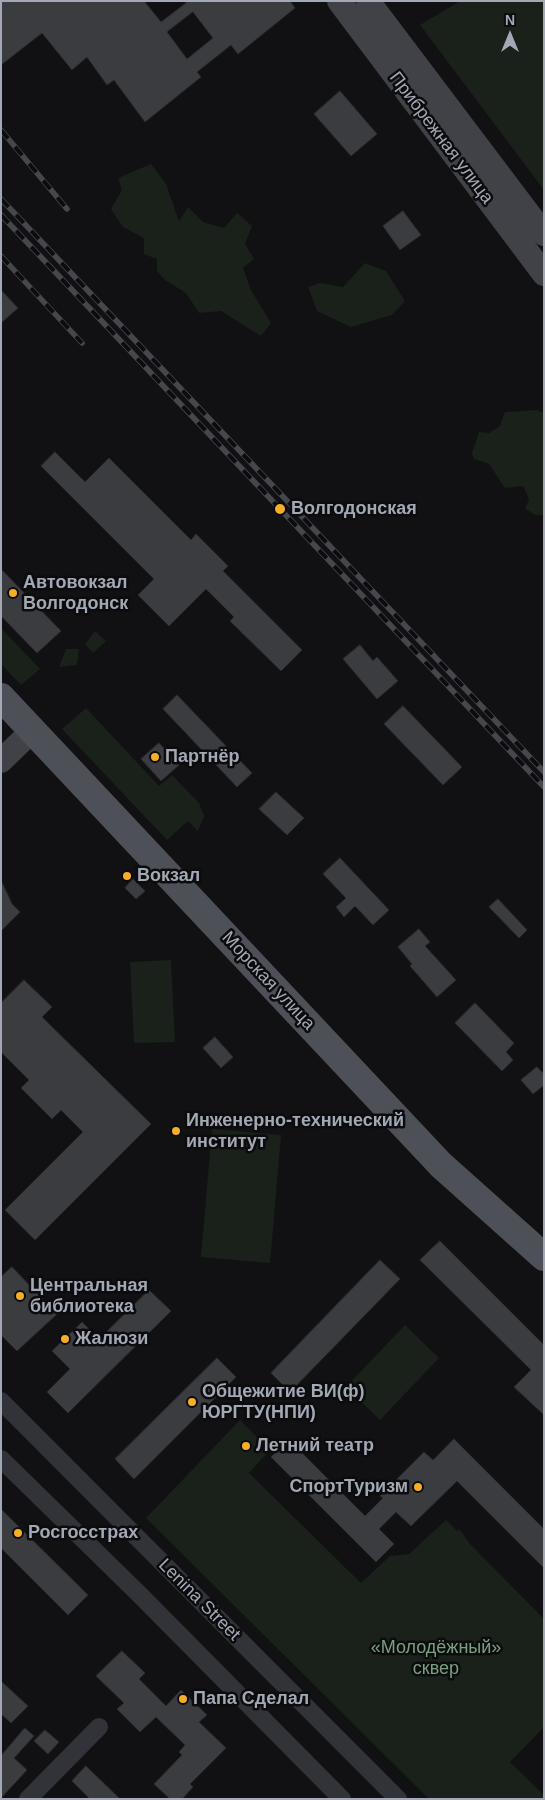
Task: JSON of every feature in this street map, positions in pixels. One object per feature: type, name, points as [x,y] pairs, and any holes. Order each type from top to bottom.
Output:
[{"type":"main road","name":"Прибрежная улица","points":[[339,1],[544,274]]},
{"type":"main road","name":"Прибрежная улица","points":[[368,1],[544,234]]},
{"type":"main road","name":"Морская улица","points":[[1,697],[441,1165],[544,1257]]},
{"type":"main road","points":[[1,761],[33,730]]},
{"type":"street","name":"Lenina Street","points":[[1,1401],[398,1799]]},
{"type":"street","points":[[1,1459],[140,1594],[342,1799]]},
{"type":"street","points":[[28,1799],[99,1728]]},
{"type":"green space","points":[[460,1],[544,1],[544,190],[420,25]]},
{"type":"green space","points":[[151,164],[166,184],[179,221],[188,207],[203,222],[224,228],[237,213],[252,226],[245,244],[254,259],[243,268],[251,290],[271,323],[261,336],[221,311],[199,313],[186,293],[165,280],[157,271],[157,259],[144,254],[144,238],[123,227],[111,209],[122,190],[118,178]]},
{"type":"green space","points":[[365,263],[386,271],[405,301],[392,315],[351,327],[317,311],[308,287],[320,283],[343,287]]},
{"type":"green space","points":[[537,410],[544,413],[544,515],[536,515],[525,509],[529,499],[523,486],[505,488],[489,464],[474,459],[472,453],[479,432],[489,433],[500,426],[505,412]]},
{"type":"green space","points":[[1,628],[40,669],[21,685],[1,664]]},
{"type":"green space","points":[[95,631],[106,641],[93,653],[85,644]]},
{"type":"green space","points":[[66,649],[79,649],[77,665],[59,667]]},
{"type":"green space","points":[[86,708],[159,786],[172,775],[199,803],[204,816],[198,831],[188,821],[167,840],[62,729]]},
{"type":"green space","points":[[171,960],[175,1042],[134,1043],[130,962]]},
{"type":"green space","points":[[212,1129],[281,1135],[270,1263],[201,1257]]},
{"type":"green space","points":[[405,1325],[439,1358],[380,1420],[346,1387]]},
{"type":"green space","name":"«Молодёжный» сквер","points":[[240,1420],[270,1450],[249,1473],[361,1583],[390,1556],[409,1554],[446,1520],[457,1531],[459,1529],[471,1545],[544,1619],[544,1727],[510,1762],[544,1795],[544,1799],[429,1799],[146,1518]]},
{"type":"building","points":[[1,1],[144,1],[161,22],[186,3],[185,1],[290,1],[295,8],[238,54],[231,45],[197,72],[201,77],[145,122],[114,80],[107,85],[87,57],[72,70],[42,33],[1,65]],"holes":[[[193,12],[213,38],[187,59],[167,32]]]},
{"type":"building","points":[[340,91],[377,134],[351,156],[314,114]]},
{"type":"building","points":[[403,211],[421,235],[400,250],[383,226]]},
{"type":"building","points":[[1,290],[18,308],[1,323]]},
{"type":"building","points":[[55,452],[85,482],[109,458],[191,540],[196,534],[228,566],[223,571],[302,650],[281,671],[230,621],[234,617],[206,589],[169,626],[138,595],[154,579],[41,466]]},
{"type":"building","name":"Автовокзал Волгодонск","points":[[1,569],[61,631],[37,653],[1,616]]},
{"type":"building","points":[[360,645],[373,661],[377,657],[398,681],[377,699],[343,659]]},
{"type":"building","points":[[177,695],[252,773],[237,787],[163,709]]},
{"type":"building","points":[[403,706],[462,767],[443,785],[384,724]]},
{"type":"building","points":[[159,743],[179,765],[161,781],[141,759]]},
{"type":"building","points":[[276,792],[304,818],[287,835],[259,809]]},
{"type":"building","points":[[340,858],[389,910],[373,925],[355,906],[344,917],[336,907],[346,898],[323,874]]},
{"type":"building","points":[[133,879],[145,891],[136,899],[125,888]]},
{"type":"building","points":[[1,880],[12,904],[20,912],[1,931]]},
{"type":"building","points":[[498,899],[527,930],[519,938],[489,907]]},
{"type":"building","points":[[419,929],[430,942],[425,946],[456,980],[437,997],[410,966],[412,964],[398,947]]},
{"type":"building","points":[[24,980],[52,1007],[42,1017],[151,1124],[35,1240],[5,1210],[83,1132],[61,1110],[52,1119],[21,1088],[29,1080],[1,1052],[1,1003]]},
{"type":"building","points":[[475,1003],[514,1043],[506,1052],[513,1060],[502,1071],[455,1023]]},
{"type":"building","points":[[215,1037],[233,1057],[221,1068],[203,1048]]},
{"type":"building","points":[[537,1067],[544,1074],[544,1085],[533,1094],[521,1080]]},
{"type":"building","points":[[440,1241],[544,1345],[544,1415],[514,1387],[531,1370],[420,1260]]},
{"type":"building","points":[[380,1260],[400,1279],[290,1392],[271,1373]]},
{"type":"building","name":"Центральная библиотека","points":[[12,1267],[57,1314],[17,1351],[1,1335],[1,1277]]},
{"type":"building","points":[[149,1290],[171,1311],[68,1413],[47,1392],[70,1369],[52,1351],[82,1322],[99,1339]]},
{"type":"building","name":"Общежитие ВИ(ф) ЮРГТУ(НПИ)","points":[[217,1358],[236,1377],[134,1479],[115,1459]]},
{"type":"building","points":[[454,1439],[544,1529],[544,1568],[457,1481],[411,1526],[396,1512],[379,1529],[394,1544],[376,1562],[271,1457],[289,1440],[365,1516],[383,1498],[380,1496],[424,1452],[433,1460]]},
{"type":"building","points":[[1,1509],[88,1595],[68,1615],[1,1548]]},
{"type":"building","points":[[122,1651],[145,1673],[139,1679],[166,1706],[181,1690],[207,1715],[199,1722],[226,1748],[190,1784],[193,1787],[182,1799],[170,1799],[154,1784],[182,1755],[179,1752],[185,1745],[156,1717],[140,1732],[117,1709],[124,1703],[96,1676]]},
{"type":"building","points":[[1,1681],[28,1706],[11,1723],[1,1714]]},
{"type":"building","points":[[25,1728],[34,1736],[14,1758],[27,1770],[1,1798],[1,1756]]},
{"type":"building","points":[[45,1730],[59,1742],[48,1754],[34,1741]]},
{"type":"building","points":[[86,1766],[120,1799],[90,1799],[72,1781]]},
{"type":"railway","points":[[1,130],[67,209]]},
{"type":"railway","points":[[1,199],[544,772]]},
{"type":"railway","points":[[1,215],[544,787]]},
{"type":"railway","points":[[1,256],[82,343]]},
{"type":"place","name":"Волгодонская","points":[[280,509]]},
{"type":"place","name":"Автовокзал Волгодонск","points":[[13,593]]},
{"type":"place","name":"Партнёр","points":[[155,757]]},
{"type":"place","name":"Вокзал","points":[[127,876]]},
{"type":"place","name":"Инженерно-технический институт","points":[[176,1131]]},
{"type":"place","name":"Центральная библиотека","points":[[20,1296]]},
{"type":"place","name":"Жалюзи","points":[[65,1339]]},
{"type":"place","name":"Общежитие ВИ(ф) ЮРГТУ(НПИ)","points":[[192,1402]]},
{"type":"place","name":"Летний театр","points":[[246,1446]]},
{"type":"place","name":"СпортТуризм","points":[[418,1487]]},
{"type":"place","name":"Росгосстрах","points":[[18,1533]]},
{"type":"place","name":"Папа Сделал","points":[[183,1699]]}]
